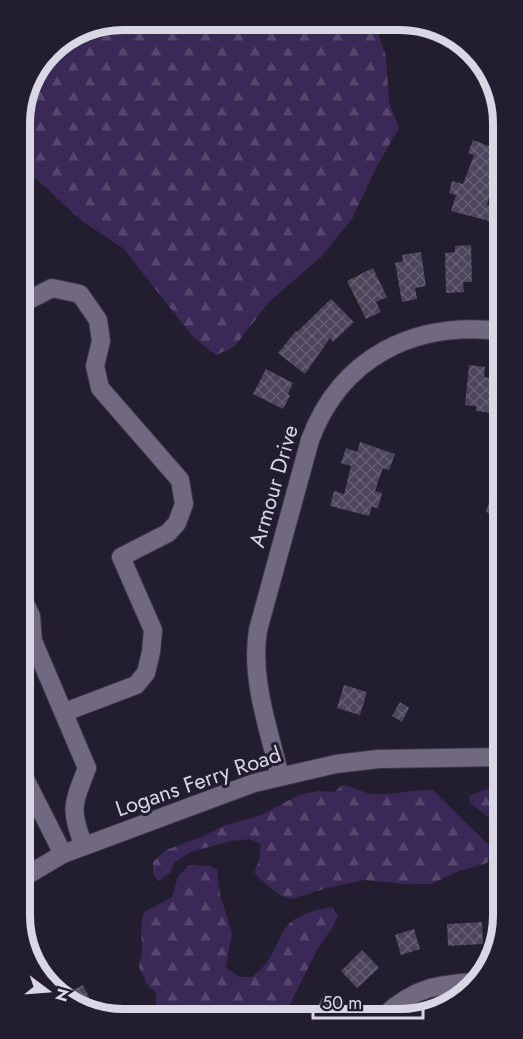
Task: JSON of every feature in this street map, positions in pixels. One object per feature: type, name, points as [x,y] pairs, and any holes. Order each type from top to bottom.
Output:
[{"type":"street","points":[[30,299],[52,288],[80,294],[98,320],[101,341],[95,366],[100,388],[180,480],[184,504],[177,523],[168,533],[121,557],[153,630],[146,673],[136,684],[65,712]]},
{"type":"street","name":"Armour Drive","points":[[280,777],[258,680],[255,645],[310,440],[322,412],[337,390],[371,358],[399,342],[454,329],[493,332]]},
{"type":"street","points":[[30,614],[33,640],[87,768],[74,803],[76,825],[84,846]]},
{"type":"street","name":"Logans Ferry Road","points":[[30,873],[63,854],[254,783],[336,764],[378,759],[493,757]]},
{"type":"street","points":[[30,789],[63,854]]},
{"type":"street","points":[[393,1009],[405,998],[420,990],[445,984],[465,983]]},
{"type":"green space","points":[[123,30],[377,30],[386,56],[389,102],[399,128],[376,168],[352,219],[322,256],[269,302],[234,347],[216,355],[193,337],[124,249],[82,221],[30,173],[30,117],[33,99],[46,71],[57,57],[71,46],[87,37]]},
{"type":"green space","points":[[342,785],[374,794],[433,790],[493,849],[493,854],[487,863],[457,872],[431,884],[364,880],[291,899],[281,896],[254,872],[259,861],[261,844],[249,839],[230,841],[191,852],[175,862],[170,873],[158,881],[153,874],[153,862],[166,850],[226,825],[259,816],[299,795],[319,791],[335,792]]},
{"type":"green space","points":[[493,788],[493,821],[470,803],[469,796]]},
{"type":"green space","points":[[189,865],[210,866],[217,870],[220,894],[232,933],[226,968],[240,977],[252,977],[259,971],[268,960],[285,929],[294,920],[332,907],[338,916],[318,948],[288,1009],[154,1009],[156,994],[147,984],[139,967],[142,952],[141,924],[144,912],[172,897],[178,877]]},
{"type":"building","points":[[473,140],[493,148],[493,181],[487,205],[493,206],[493,222],[451,211],[456,195],[449,193],[452,181],[463,184],[474,155],[468,153]]},
{"type":"building","points":[[471,245],[472,282],[463,282],[464,292],[446,293],[445,253],[455,252],[455,246]]},
{"type":"building","points":[[421,252],[426,286],[415,288],[417,299],[402,302],[395,263],[403,261],[402,255]]},
{"type":"building","points":[[373,268],[387,297],[376,302],[381,312],[366,319],[347,281]]},
{"type":"building","points":[[331,299],[354,322],[333,342],[330,338],[305,374],[278,353],[296,331]]},
{"type":"building","points":[[469,365],[485,367],[484,377],[493,378],[493,413],[476,411],[476,406],[465,405]]},
{"type":"building","points":[[266,369],[293,383],[288,394],[290,396],[283,409],[253,394]]},
{"type":"building","points":[[360,442],[395,454],[389,470],[383,468],[375,491],[382,493],[378,508],[372,507],[369,516],[330,506],[334,491],[344,494],[351,466],[341,463],[346,448],[357,452]]},
{"type":"building","points":[[493,489],[493,514],[486,512]]},
{"type":"building","points":[[344,685],[367,692],[360,715],[337,708]]},
{"type":"building","points":[[400,702],[409,708],[402,722],[392,716]]},
{"type":"building","points":[[482,922],[483,944],[448,946],[447,924]]},
{"type":"building","points":[[414,929],[420,949],[401,955],[395,935]]},
{"type":"building","points":[[362,950],[379,968],[357,988],[341,971]]},
{"type":"building","points":[[83,985],[92,1004],[78,998],[78,988]]},
{"type":"building","points":[[325,993],[343,1003],[340,1009],[316,1009]]}]
